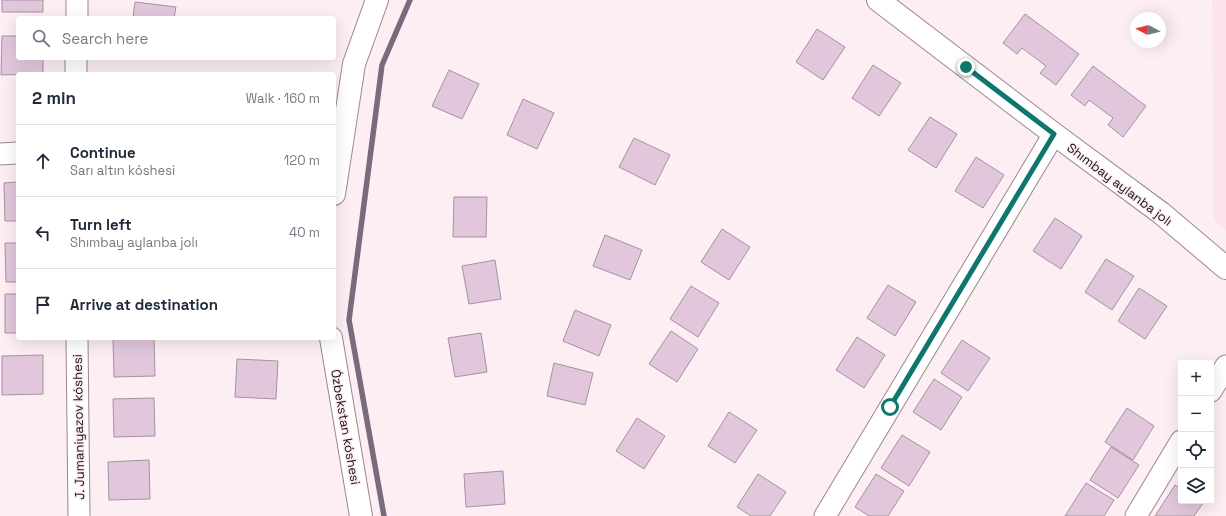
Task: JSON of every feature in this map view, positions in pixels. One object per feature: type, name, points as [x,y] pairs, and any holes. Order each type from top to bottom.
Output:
[{"type":"main road","points":[[336,181],[354,64],[377,0]]},
{"type":"main road","name":"Shımbay aylanba jolı","points":[[878,0],[1054,134],[1161,213],[1226,268]]},
{"type":"main road","name":"Ózbekstan kóshesi","points":[[331,340],[361,516]]},
{"type":"street","points":[[77,0],[77,16]]},
{"type":"street","points":[[76,60],[76,72]]},
{"type":"street","points":[[825,516],[1054,134]]},
{"type":"street","points":[[0,154],[16,153]]},
{"type":"street","name":"J. Jumaniyazov kóshesi","points":[[77,340],[79,516]]},
{"type":"street","points":[[1214,386],[1226,366]]},
{"type":"street","points":[[1136,516],[1178,446]]},
{"type":"shaded area","points":[[1212,0],[1226,0],[1226,230],[1214,219]]},
{"type":"building","points":[[2,0],[43,0],[43,12],[2,12]]},
{"type":"building","points":[[135,2],[176,7],[174,16],[133,16]]},
{"type":"building","points":[[1025,14],[1079,54],[1056,85],[1040,73],[1046,66],[1022,48],[1017,54],[1003,43]]},
{"type":"building","points":[[817,29],[845,47],[823,80],[796,62]]},
{"type":"building","points":[[2,36],[16,36],[16,60],[43,60],[43,72],[16,72],[16,75],[1,75]]},
{"type":"building","points":[[873,65],[901,83],[879,116],[852,98]]},
{"type":"building","points":[[1093,66],[1146,106],[1123,137],[1108,125],[1113,118],[1089,100],[1085,106],[1071,95]]},
{"type":"building","points":[[449,70],[479,84],[462,119],[432,106]]},
{"type":"building","points":[[523,99],[554,113],[537,149],[507,135]]},
{"type":"building","points":[[930,117],[957,134],[936,168],[908,150]]},
{"type":"building","points":[[634,138],[670,155],[655,185],[619,167]]},
{"type":"building","points":[[976,157],[1004,175],[983,208],[955,191]]},
{"type":"building","points":[[16,182],[16,221],[5,221],[4,183]]},
{"type":"building","points":[[454,197],[487,197],[486,237],[453,237]]},
{"type":"building","points":[[1055,218],[1082,236],[1061,269],[1033,251]]},
{"type":"building","points":[[722,229],[750,247],[729,280],[701,262]]},
{"type":"building","points":[[605,235],[642,250],[630,280],[593,266]]},
{"type":"building","points":[[5,243],[16,243],[16,282],[6,282]]},
{"type":"building","points":[[1106,259],[1134,276],[1112,310],[1085,292]]},
{"type":"building","points":[[495,260],[501,299],[469,304],[462,266]]},
{"type":"building","points":[[888,285],[916,302],[895,336],[867,318]]},
{"type":"building","points":[[691,286],[719,303],[698,337],[670,319]]},
{"type":"building","points":[[1139,288],[1167,306],[1145,339],[1118,321]]},
{"type":"building","points":[[5,294],[16,294],[16,333],[5,333]]},
{"type":"building","points":[[575,310],[611,325],[599,356],[563,341]]},
{"type":"building","points":[[671,331],[698,349],[677,382],[649,364]]},
{"type":"building","points":[[481,333],[487,372],[455,377],[448,338]]},
{"type":"building","points":[[857,337],[885,355],[864,388],[836,370]]},
{"type":"building","points":[[113,340],[154,340],[155,376],[114,377]]},
{"type":"building","points":[[962,340],[990,358],[968,391],[941,373]]},
{"type":"building","points":[[43,355],[43,394],[2,395],[2,356]]},
{"type":"building","points":[[237,359],[278,361],[276,399],[235,397]]},
{"type":"building","points":[[554,363],[593,373],[585,405],[547,396]]},
{"type":"building","points":[[934,379],[962,397],[941,430],[913,412]]},
{"type":"building","points":[[154,398],[155,436],[114,437],[113,399]]},
{"type":"building","points":[[1127,408],[1154,426],[1133,460],[1105,442]]},
{"type":"building","points":[[729,412],[757,430],[735,463],[708,446]]},
{"type":"building","points":[[637,418],[665,436],[644,469],[616,451]]},
{"type":"building","points":[[902,435],[930,452],[909,486],[881,468]]},
{"type":"building","points":[[1111,447],[1139,465],[1118,498],[1090,480]]},
{"type":"building","points":[[149,460],[150,499],[109,500],[108,462]]},
{"type":"building","points":[[503,471],[505,504],[466,507],[464,474]]},
{"type":"building","points":[[758,474],[786,492],[770,516],[751,516],[737,507]]},
{"type":"building","points":[[876,474],[904,491],[888,516],[869,516],[855,507]]},
{"type":"building","points":[[1086,483],[1114,500],[1104,516],[1065,516]]},
{"type":"building","points":[[1175,485],[1178,487],[1178,504],[1202,504],[1194,516],[1155,516]]},
{"type":"waterway","points":[[384,516],[349,320],[382,65],[410,0]]},
{"type":"route","points":[[890,407],[1054,134],[966,67]]}]
